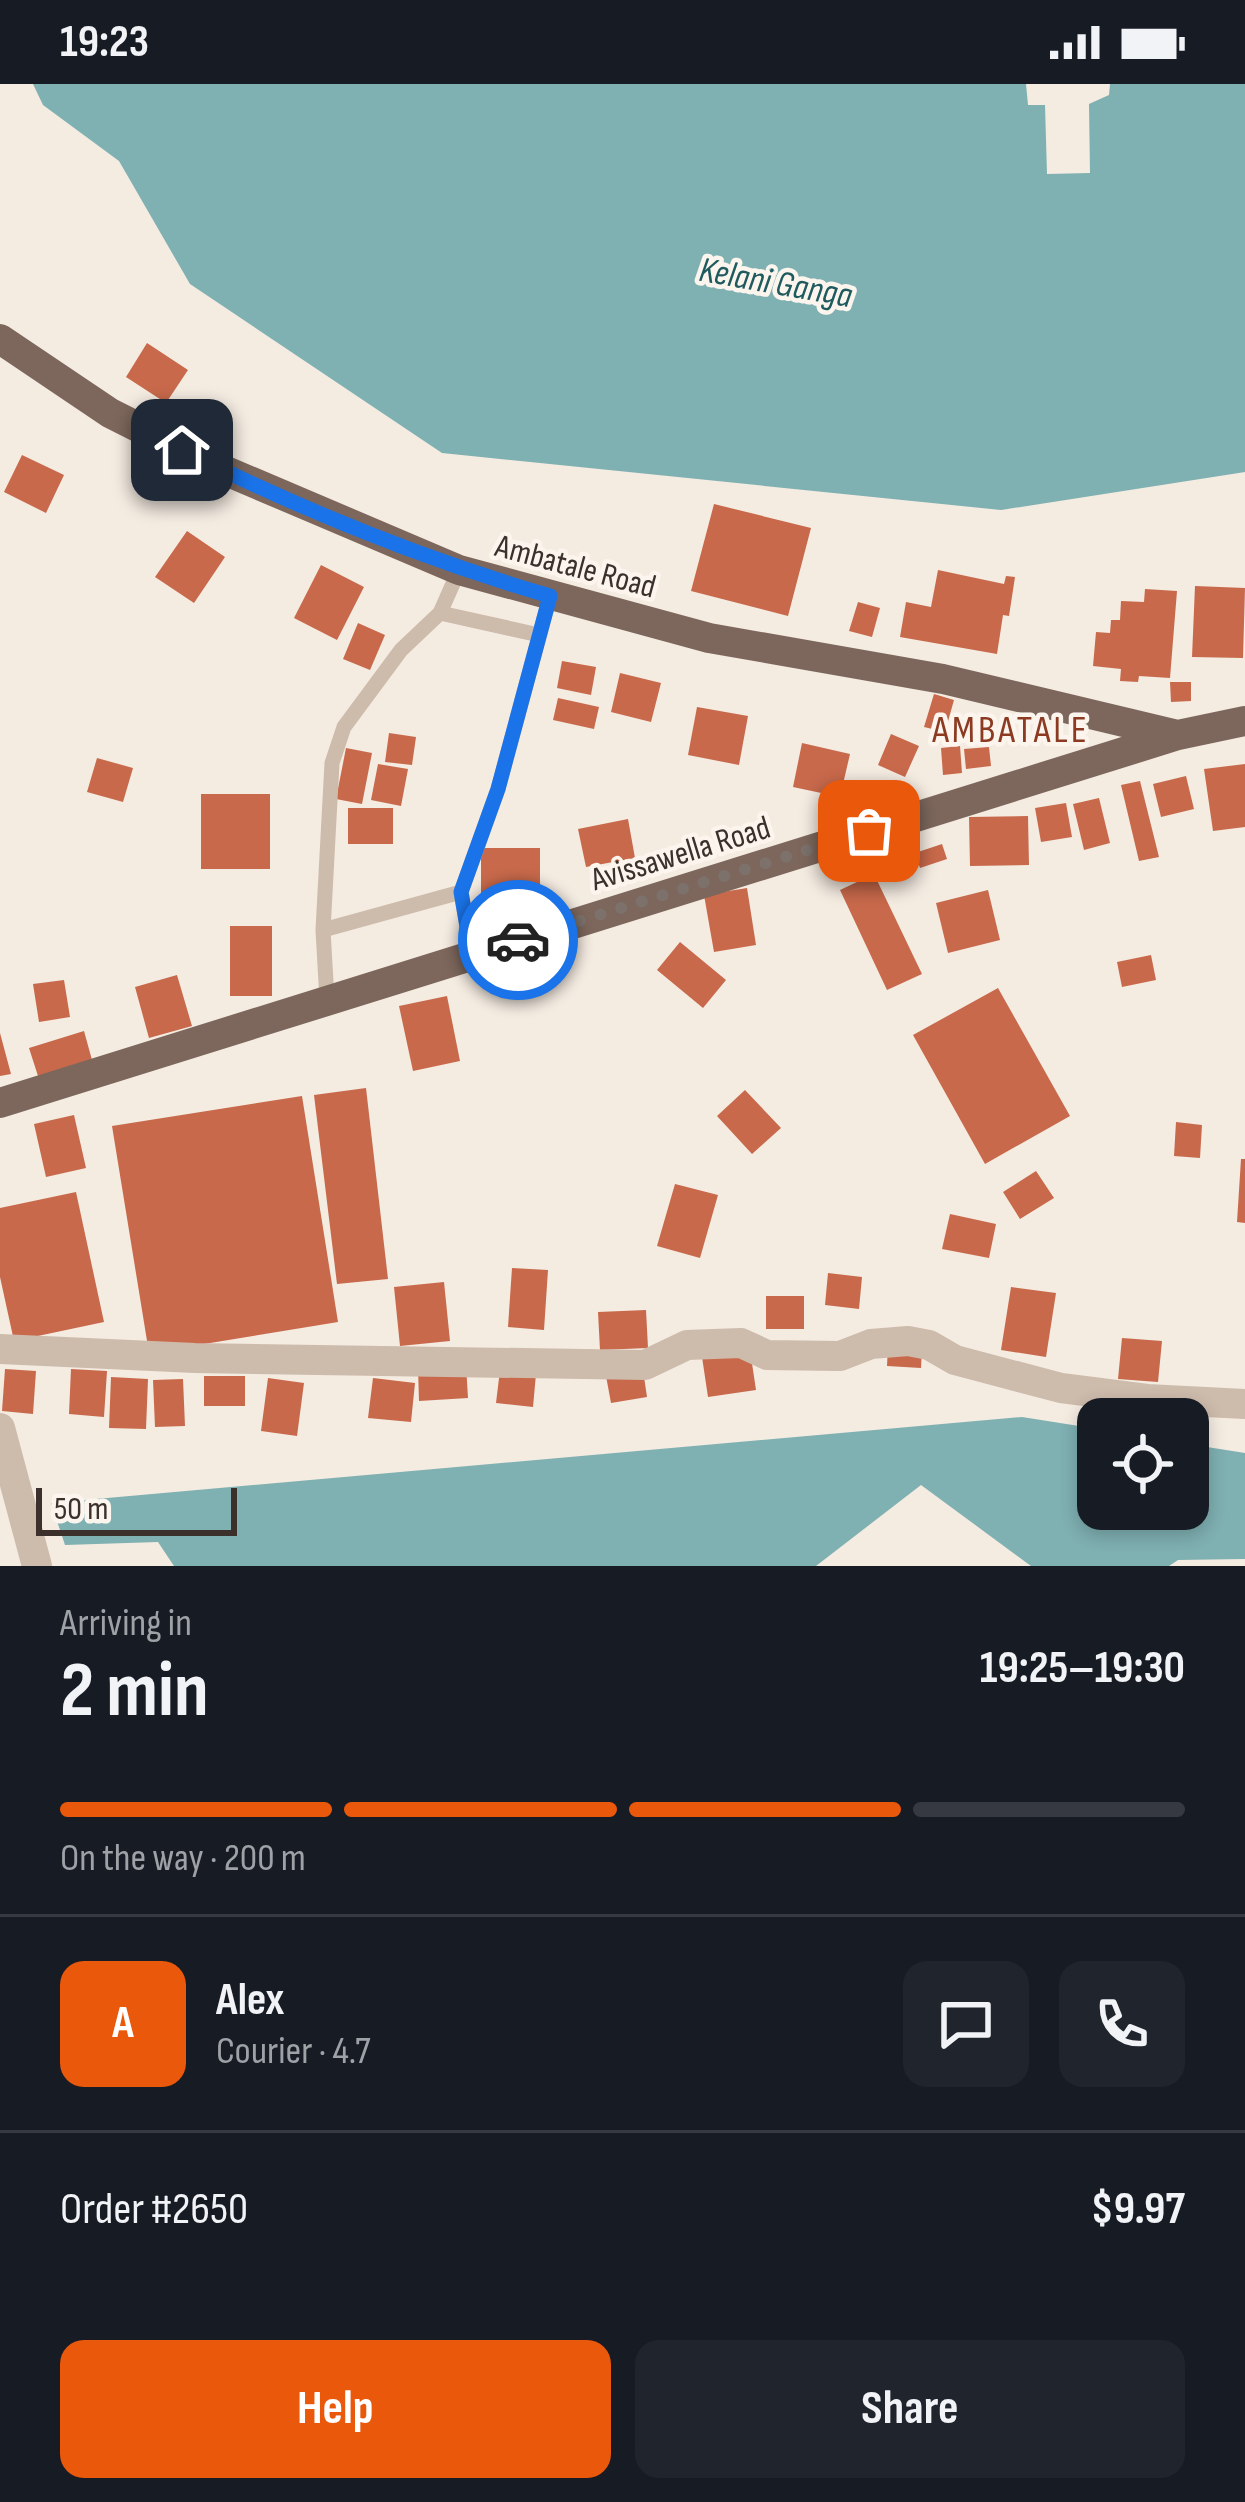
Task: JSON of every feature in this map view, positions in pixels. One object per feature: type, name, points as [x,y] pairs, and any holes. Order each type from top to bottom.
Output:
[{"type":"main road","name":"Ambatale Road","points":[[0,339],[110,413],[219,468],[459,570],[709,638],[943,679],[1178,735]]},
{"type":"main road","name":"Avissawella Road","points":[[0,1103],[1178,735],[1245,721]]},
{"type":"street","points":[[0,1349],[195,1358],[646,1365],[688,1345],[741,1343],[766,1355],[840,1356],[871,1344],[908,1342],[929,1346],[955,1360],[1061,1388],[1147,1400],[1245,1404]]},
{"type":"street","points":[[0,1428],[38,1566]]},
{"type":"lane","points":[[327,1000],[323,930],[332,763],[344,727],[401,650],[440,613],[459,570]]},
{"type":"lane","points":[[472,955],[461,892],[498,789],[550,596]]},
{"type":"lane","points":[[440,613],[538,635]]},
{"type":"lane","points":[[323,930],[461,892]]},
{"type":"water","name":"Kelani Ganga","points":[[33,84],[1245,84],[1245,472],[1001,510],[442,453],[190,284],[119,161],[43,105]]},
{"type":"water","points":[[1022,1417],[1077,1426],[1077,1530],[1209,1530],[1209,1447],[1245,1453],[1245,1559],[1178,1560],[1169,1566],[1031,1566],[921,1485],[816,1566],[174,1566],[158,1542],[65,1545],[51,1503]]},
{"type":"pier","points":[[1026,84],[1110,84],[1109,95],[1089,104],[1090,173],[1047,174],[1045,105],[1028,105]]},
{"type":"building","points":[[147,343],[188,370],[166,403],[126,377]]},
{"type":"building","points":[[22,455],[64,475],[46,513],[4,492]]},
{"type":"building","points":[[714,504],[811,528],[788,616],[691,591]]},
{"type":"building","points":[[187,531],[225,557],[194,603],[155,577]]},
{"type":"building","points":[[321,565],[364,587],[337,640],[294,618]]},
{"type":"building","points":[[938,570],[1004,584],[1006,576],[1015,577],[997,654],[900,637],[906,602],[931,607]]},
{"type":"building","points":[[1195,586],[1245,588],[1243,658],[1192,657]]},
{"type":"building","points":[[1145,589],[1177,591],[1170,678],[1139,676],[1138,682],[1120,681],[1121,669],[1093,666],[1096,632],[1110,633],[1111,620],[1120,620],[1121,601],[1144,602]]},
{"type":"building","points":[[858,602],[880,608],[872,637],[849,631]]},
{"type":"building","points":[[358,623],[385,635],[370,670],[343,659]]},
{"type":"building","points":[[562,661],[596,667],[591,695],[557,688]]},
{"type":"building","points":[[620,673],[661,683],[651,722],[611,712]]},
{"type":"building","points":[[1170,682],[1191,682],[1191,701],[1171,702]]},
{"type":"building","points":[[934,694],[954,700],[945,732],[924,727]]},
{"type":"building","points":[[558,698],[599,707],[594,729],[553,720]]},
{"type":"building","points":[[697,707],[748,716],[739,765],[688,755]]},
{"type":"building","points":[[389,733],[416,737],[412,765],[385,762]]},
{"type":"building","points":[[891,734],[919,746],[905,777],[878,765]]},
{"type":"building","points":[[802,743],[850,754],[840,797],[793,787]]},
{"type":"building","points":[[960,746],[962,773],[943,775],[941,748]]},
{"type":"building","points":[[989,747],[991,766],[966,769],[964,749]]},
{"type":"building","points":[[346,748],[372,753],[362,804],[336,799]]},
{"type":"building","points":[[97,758],[133,768],[123,802],[87,792]]},
{"type":"building","points":[[378,764],[408,769],[401,806],[371,800]]},
{"type":"building","points":[[1245,764],[1245,827],[1213,831],[1204,769]]},
{"type":"building","points":[[1186,776],[1194,809],[1161,817],[1153,784]]},
{"type":"building","points":[[1140,781],[1159,857],[1139,861],[1121,785]]},
{"type":"building","points":[[201,794],[270,794],[270,869],[201,869]]},
{"type":"building","points":[[1099,798],[1110,843],[1084,850],[1073,804]]},
{"type":"building","points":[[1066,803],[1072,837],[1041,842],[1035,808]]},
{"type":"building","points":[[348,808],[393,808],[393,844],[348,844]]},
{"type":"building","points":[[1028,816],[1029,865],[970,866],[969,817]]},
{"type":"building","points":[[628,819],[635,858],[586,867],[578,829]]},
{"type":"building","points":[[942,844],[947,859],[920,868],[915,853]]},
{"type":"building","points":[[481,848],[540,848],[540,900],[481,900]]},
{"type":"building","points":[[874,874],[922,974],[887,990],[840,890]]},
{"type":"building","points":[[747,888],[756,945],[714,952],[704,895]]},
{"type":"building","points":[[988,890],[1000,940],[948,953],[936,903]]},
{"type":"building","points":[[230,926],[272,926],[272,996],[230,996]]},
{"type":"building","points":[[680,942],[726,980],[703,1008],[657,970]]},
{"type":"building","points":[[1151,955],[1156,980],[1122,987],[1117,962]]},
{"type":"building","points":[[177,975],[192,1026],[149,1038],[135,987]]},
{"type":"building","points":[[64,980],[70,1017],[39,1022],[33,984]]},
{"type":"building","points":[[998,988],[1070,1116],[985,1164],[913,1035]]},
{"type":"building","points":[[447,996],[460,1061],[413,1071],[399,1006]]},
{"type":"building","points":[[84,1031],[92,1060],[38,1076],[29,1048]]},
{"type":"building","points":[[0,1033],[11,1074],[0,1076]]},
{"type":"building","points":[[366,1088],[388,1279],[337,1284],[314,1095]]},
{"type":"building","points":[[745,1090],[781,1128],[752,1154],[717,1116]]},
{"type":"building","points":[[302,1096],[338,1322],[149,1353],[112,1126]]},
{"type":"building","points":[[74,1115],[86,1168],[46,1177],[34,1124]]},
{"type":"building","points":[[1176,1122],[1202,1125],[1200,1158],[1174,1156]]},
{"type":"building","points":[[1241,1159],[1245,1159],[1245,1223],[1237,1222]]},
{"type":"building","points":[[1036,1171],[1054,1198],[1020,1219],[1003,1192]]},
{"type":"building","points":[[675,1184],[718,1195],[700,1258],[657,1246]]},
{"type":"building","points":[[76,1192],[104,1322],[14,1341],[0,1277],[0,1208]]},
{"type":"building","points":[[950,1214],[996,1224],[989,1258],[942,1249]]},
{"type":"building","points":[[512,1268],[548,1270],[544,1330],[508,1327]]},
{"type":"building","points":[[828,1273],[862,1277],[859,1309],[825,1305]]},
{"type":"building","points":[[444,1282],[450,1341],[400,1346],[394,1287]]},
{"type":"building","points":[[1011,1287],[1056,1293],[1046,1357],[1001,1350]]},
{"type":"building","points":[[766,1296],[804,1296],[804,1329],[766,1329]]},
{"type":"building","points":[[646,1310],[648,1348],[600,1350],[598,1312]]},
{"type":"building","points":[[1122,1338],[1162,1341],[1158,1382],[1118,1379]]},
{"type":"building","points":[[888,1345],[922,1347],[921,1368],[887,1366]]},
{"type":"building","points":[[750,1350],[756,1390],[708,1397],[702,1357]]},
{"type":"building","points":[[466,1365],[468,1398],[419,1401],[418,1368]]},
{"type":"building","points":[[5,1369],[36,1371],[33,1414],[2,1411]]},
{"type":"building","points":[[71,1369],[107,1371],[104,1417],[69,1414]]},
{"type":"building","points":[[500,1370],[536,1374],[533,1407],[496,1403]]},
{"type":"building","points":[[643,1370],[647,1397],[611,1403],[606,1376]]},
{"type":"building","points":[[204,1376],[245,1376],[245,1406],[204,1406]]},
{"type":"building","points":[[111,1377],[148,1379],[146,1429],[109,1428]]},
{"type":"building","points":[[268,1378],[304,1383],[297,1436],[261,1431]]},
{"type":"building","points":[[373,1378],[415,1383],[411,1422],[368,1418]]},
{"type":"building","points":[[183,1379],[185,1426],[155,1427],[153,1380]]},
{"type":"way so far","points":[[518,940],[869,831]]},
{"type":"district","name":"AMBATALE","points":[[1011,728]]},
{"type":"route","points":[[182,450],[459,570],[550,596],[498,789],[461,892],[472,955],[518,940]]}]
